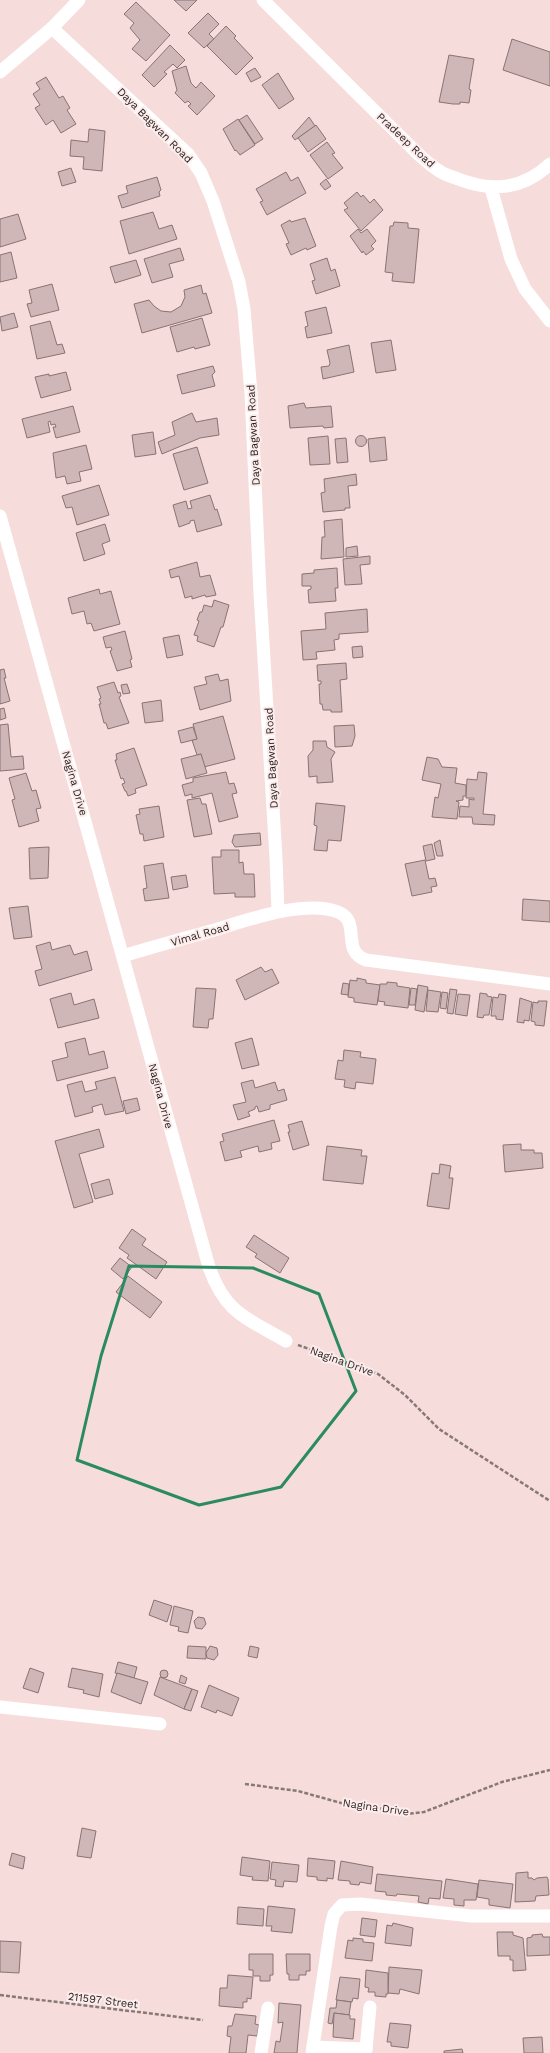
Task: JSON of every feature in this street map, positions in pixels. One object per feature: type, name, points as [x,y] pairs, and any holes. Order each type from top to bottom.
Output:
[{"type":"street","points":[[0,72],[52,28],[79,0]]},
{"type":"street","name":"Pradeep Road","points":[[263,0],[417,153],[441,172],[466,182],[491,188]]},
{"type":"street","name":"Daya Bagwan Road","points":[[52,28],[188,154],[201,173],[213,201],[239,282],[248,340],[260,593],[278,911]]},
{"type":"street","points":[[550,164],[531,178],[514,185],[491,188],[511,259],[525,289],[550,321]]},
{"type":"street","name":"Nagina Drive","points":[[0,516],[189,1198],[216,1286],[226,1302],[238,1313],[286,1341]]},
{"type":"street","name":"Vimal Road","points":[[123,956],[278,911],[328,909],[343,914],[350,925],[354,952],[358,957],[366,960],[550,984]]},
{"type":"street","points":[[0,1707],[160,1724]]},
{"type":"street","points":[[370,2007],[365,2051],[312,2050],[330,1926],[334,1914],[342,1905],[360,1904],[471,1916],[550,1916]]},
{"type":"street","points":[[261,2053],[268,2008]]},
{"type":"path","name":"Nagina Drive","points":[[286,1341],[378,1374],[405,1395],[439,1429],[550,1502]]},
{"type":"path","name":"Nagina Drive","points":[[245,1784],[298,1791],[352,1806],[379,1808],[406,1814],[424,1812],[502,1782],[550,1770]]},
{"type":"path","name":"211597 Street","points":[[0,1996],[203,2020]]},
{"type":"highlighted area","points":[[129,1266],[253,1268],[319,1294],[356,1391],[281,1487],[199,1505],[77,1460],[101,1356]]},
{"type":"building","points":[[174,0],[197,0],[186,11]]},
{"type":"building","points":[[136,2],[170,35],[146,61],[132,49],[140,40],[130,28],[134,23],[124,14]]},
{"type":"building","points":[[208,13],[219,24],[209,34],[214,39],[204,48],[188,33]]},
{"type":"building","points":[[226,26],[236,36],[234,38],[253,58],[236,75],[207,46]]},
{"type":"building","points":[[512,39],[550,52],[550,86],[503,70]]},
{"type":"building","points":[[170,45],[185,60],[177,68],[173,64],[164,72],[167,74],[154,87],[142,75]]},
{"type":"building","points":[[449,55],[474,59],[469,89],[471,90],[469,103],[460,102],[460,104],[453,104],[439,102]]},
{"type":"building","points":[[186,66],[191,83],[196,88],[201,82],[215,96],[197,115],[188,106],[191,104],[188,101],[185,103],[175,93],[177,90],[172,71]]},
{"type":"building","points":[[255,68],[261,77],[251,82],[246,73]]},
{"type":"building","points":[[278,73],[294,99],[279,109],[262,85]]},
{"type":"building","points":[[46,77],[59,98],[63,96],[70,108],[67,110],[76,124],[61,133],[53,120],[46,125],[35,108],[40,105],[33,94],[40,89],[36,83]]},
{"type":"building","points":[[247,115],[263,139],[255,144],[239,120]]},
{"type":"building","points":[[309,117],[315,126],[295,140],[292,136]]},
{"type":"building","points":[[238,119],[255,145],[240,155],[236,150],[235,151],[223,129]]},
{"type":"building","points":[[316,125],[326,139],[308,152],[298,138]]},
{"type":"building","points":[[89,129],[105,131],[102,171],[83,169],[84,157],[70,156],[71,140],[88,142]]},
{"type":"building","points":[[327,142],[335,153],[332,154],[343,168],[328,179],[310,155]]},
{"type":"building","points":[[71,168],[76,182],[62,186],[58,172]]},
{"type":"building","points":[[286,172],[291,181],[298,177],[306,193],[267,215],[260,202],[263,201],[256,189]]},
{"type":"building","points":[[157,177],[161,190],[159,192],[160,196],[122,208],[118,196],[128,193],[126,186]]},
{"type":"building","points":[[326,179],[331,186],[325,190],[320,184]]},
{"type":"building","points":[[357,192],[361,197],[363,195],[370,203],[374,199],[383,210],[361,231],[344,210],[348,208],[344,203]]},
{"type":"building","points":[[153,212],[159,229],[172,225],[177,239],[129,254],[120,221]]},
{"type":"building","points":[[18,214],[26,239],[0,247],[0,219]]},
{"type":"building","points":[[305,218],[316,246],[307,250],[306,248],[291,255],[286,244],[289,243],[281,225],[290,220],[291,222]]},
{"type":"building","points":[[394,222],[408,223],[408,228],[419,229],[414,283],[392,281],[393,273],[385,272],[390,226],[393,226]]},
{"type":"building","points":[[358,229],[361,233],[367,229],[376,241],[371,246],[374,249],[366,255],[363,251],[362,253],[350,236]]},
{"type":"building","points":[[180,248],[184,260],[169,264],[173,277],[152,283],[144,259]]},
{"type":"building","points":[[11,252],[17,278],[0,282],[0,255]]},
{"type":"building","points":[[327,258],[331,271],[335,269],[340,286],[316,294],[312,281],[315,280],[310,264]]},
{"type":"building","points":[[136,260],[141,275],[115,283],[110,267]]},
{"type":"building","points":[[52,284],[59,310],[31,317],[27,304],[32,303],[29,290]]},
{"type":"building","points":[[201,285],[203,294],[206,293],[212,313],[142,333],[134,304],[149,300],[161,311],[171,312],[181,306],[185,297],[184,290]]},
{"type":"building","points":[[326,307],[332,333],[307,338],[305,327],[308,326],[305,312]]},
{"type":"building","points":[[14,313],[18,327],[2,331],[0,317]]},
{"type":"building","points":[[202,318],[210,345],[195,349],[194,347],[177,352],[170,327]]},
{"type":"building","points":[[50,321],[57,345],[62,344],[65,353],[37,359],[30,326]]},
{"type":"building","points":[[391,340],[396,370],[376,373],[371,343]]},
{"type":"building","points":[[349,345],[354,372],[323,379],[321,367],[329,366],[330,363],[327,350]]},
{"type":"building","points":[[213,366],[215,372],[212,375],[215,386],[182,394],[177,375]]},
{"type":"building","points":[[66,372],[71,390],[41,398],[35,377],[49,374],[49,376]]},
{"type":"building","points":[[304,403],[306,408],[331,406],[333,427],[324,428],[323,426],[290,428],[288,406]]},
{"type":"building","points":[[73,406],[80,432],[56,438],[53,427],[56,427],[55,424],[51,425],[50,421],[48,422],[50,432],[27,438],[22,419]]},
{"type":"building","points":[[192,413],[196,422],[217,418],[219,435],[200,438],[162,454],[158,442],[175,435],[172,422]]},
{"type":"building","points":[[153,432],[156,454],[135,457],[132,435]]},
{"type":"building","points":[[361,435],[365,437],[367,441],[365,445],[361,447],[357,445],[355,441],[357,437]]},
{"type":"building","points":[[328,436],[330,464],[310,465],[308,438]]},
{"type":"building","points":[[385,437],[387,460],[370,462],[368,439]]},
{"type":"building","points":[[346,438],[348,462],[337,463],[335,439]]},
{"type":"building","points":[[86,445],[92,469],[79,472],[81,481],[67,484],[65,476],[56,478],[53,453]]},
{"type":"building","points":[[197,447],[208,483],[184,490],[173,454]]},
{"type":"building","points":[[356,474],[357,485],[348,486],[350,508],[345,508],[345,510],[323,512],[321,493],[325,492],[324,479]]},
{"type":"building","points":[[99,485],[109,515],[77,525],[72,507],[66,508],[62,496]]},
{"type":"building","points":[[210,495],[215,510],[217,509],[222,525],[197,532],[194,520],[179,527],[173,505],[186,501],[188,509],[192,508],[190,501]]},
{"type":"building","points":[[342,519],[344,557],[321,559],[322,537],[325,537],[324,521]]},
{"type":"building","points":[[105,524],[110,541],[102,544],[105,554],[84,561],[76,533]]},
{"type":"building","points":[[357,546],[358,556],[346,557],[346,548]]},
{"type":"building","points":[[370,556],[370,564],[360,565],[362,584],[345,585],[343,559]]},
{"type":"building","points":[[197,562],[200,577],[210,575],[216,595],[206,597],[205,595],[192,599],[192,596],[185,598],[179,576],[171,578],[169,570]]},
{"type":"building","points":[[337,568],[338,588],[335,588],[336,601],[309,603],[308,590],[311,589],[311,586],[302,586],[302,574],[314,573],[314,570]]},
{"type":"building","points":[[99,589],[100,594],[111,591],[120,624],[94,631],[91,623],[87,624],[84,611],[72,614],[68,598]]},
{"type":"building","points":[[214,600],[229,605],[223,627],[221,627],[214,647],[197,641],[198,636],[194,635],[199,621],[197,620],[204,605],[212,607]]},
{"type":"building","points":[[367,609],[368,632],[339,634],[339,639],[334,640],[335,650],[316,652],[317,659],[303,660],[301,631],[326,629],[325,613]]},
{"type":"building","points":[[125,631],[132,659],[130,660],[132,667],[117,671],[110,651],[112,650],[111,647],[106,648],[103,637]]},
{"type":"building","points":[[179,635],[183,655],[167,658],[163,638]]},
{"type":"building","points":[[362,646],[363,657],[353,658],[352,647]]},
{"type":"building","points":[[346,663],[347,679],[340,680],[342,712],[323,710],[322,704],[320,704],[319,684],[321,684],[321,681],[318,681],[317,665]]},
{"type":"building","points":[[4,669],[6,678],[4,678],[10,701],[0,704],[0,670]]},
{"type":"building","points":[[218,674],[220,681],[228,679],[231,701],[200,710],[194,687],[207,684],[205,677]]},
{"type":"building","points":[[114,682],[118,693],[120,692],[121,696],[119,697],[129,723],[108,729],[106,723],[104,723],[99,704],[101,704],[99,699],[101,698],[97,687]]},
{"type":"building","points":[[127,684],[130,693],[123,694],[121,685]]},
{"type":"building","points":[[161,700],[163,721],[145,723],[142,703]]},
{"type":"building","points":[[4,708],[6,718],[0,720],[0,709]]},
{"type":"building","points":[[223,716],[235,759],[204,767],[201,754],[197,755],[192,740],[197,739],[193,724]]},
{"type":"building","points":[[8,724],[11,757],[23,756],[24,769],[0,771],[0,725]]},
{"type":"building","points":[[354,725],[355,736],[352,746],[335,747],[334,726]]},
{"type":"building","points":[[193,727],[197,739],[181,743],[178,731]]},
{"type":"building","points":[[313,741],[326,741],[327,747],[335,752],[331,759],[333,782],[317,783],[317,776],[309,777],[308,756],[313,750]]},
{"type":"building","points":[[134,748],[147,785],[135,789],[136,793],[128,796],[122,784],[125,783],[123,778],[121,779],[115,760],[117,760],[116,754]]},
{"type":"building","points":[[201,754],[207,773],[186,779],[181,759]]},
{"type":"building","points":[[427,757],[438,759],[442,767],[457,768],[455,783],[466,785],[466,796],[463,796],[463,800],[456,801],[459,802],[457,819],[432,817],[435,797],[438,798],[441,784],[422,780]]},
{"type":"building","points":[[226,772],[229,784],[234,783],[237,793],[232,794],[238,817],[219,822],[212,793],[192,798],[192,794],[185,796],[182,785],[193,782],[193,778]]},
{"type":"building","points":[[478,772],[487,773],[483,814],[495,815],[494,825],[473,824],[472,817],[459,817],[460,806],[469,807],[469,799],[474,800],[474,798],[466,798],[467,779],[477,780]]},
{"type":"building","points":[[26,773],[32,791],[36,790],[41,808],[36,809],[39,821],[19,827],[12,800],[15,799],[9,778]]},
{"type":"building","points":[[200,798],[202,804],[206,804],[212,834],[194,837],[187,800]]},
{"type":"building","points":[[316,803],[345,806],[341,841],[328,840],[327,851],[314,850],[317,826],[314,825]]},
{"type":"building","points":[[159,806],[164,837],[144,841],[143,834],[140,834],[136,815],[140,814],[139,809]]},
{"type":"building","points":[[260,833],[261,845],[235,847],[232,842],[234,835]]},
{"type":"building","points":[[440,840],[443,856],[437,856],[434,843]]},
{"type":"building","points":[[432,844],[435,859],[426,861],[423,846]]},
{"type":"building","points":[[49,847],[48,878],[30,879],[29,848]]},
{"type":"building","points":[[221,850],[239,850],[239,863],[243,862],[244,874],[254,874],[255,897],[235,897],[235,893],[214,894],[212,857],[221,857]]},
{"type":"building","points":[[425,860],[429,879],[435,878],[437,886],[431,887],[432,892],[412,896],[405,864]]},
{"type":"building","points":[[163,863],[169,898],[145,901],[143,889],[147,888],[144,866]]},
{"type":"building","points":[[186,875],[188,887],[173,890],[171,877]]},
{"type":"building","points":[[523,899],[550,901],[550,922],[522,920]]},
{"type":"building","points":[[28,906],[32,937],[14,939],[9,908]]},
{"type":"building","points":[[50,942],[52,950],[70,945],[74,955],[87,951],[92,970],[39,986],[35,971],[42,969],[36,946]]},
{"type":"building","points":[[261,967],[265,972],[272,969],[279,983],[245,1000],[236,980]]},
{"type":"building","points":[[357,978],[366,980],[366,983],[380,985],[377,1005],[354,1002],[354,998],[348,997],[350,980],[357,981]]},
{"type":"building","points":[[387,982],[397,983],[397,986],[410,988],[408,1008],[384,1005],[385,1002],[378,1001],[380,984],[387,984]]},
{"type":"building","points":[[343,983],[349,984],[348,995],[341,994]]},
{"type":"building","points":[[418,985],[428,987],[424,1012],[415,1010]]},
{"type":"building","points":[[196,988],[216,989],[213,1019],[209,1019],[208,1028],[193,1027]]},
{"type":"building","points":[[411,988],[417,989],[415,1005],[409,1005]]},
{"type":"building","points":[[450,989],[457,990],[453,1014],[447,1013]]},
{"type":"building","points":[[428,990],[441,992],[438,1012],[426,1011]]},
{"type":"building","points":[[442,992],[448,993],[446,1009],[440,1008]]},
{"type":"building","points":[[71,993],[74,1005],[94,999],[99,1018],[58,1028],[50,999]]},
{"type":"building","points":[[480,993],[487,994],[487,996],[492,997],[489,1015],[484,1015],[483,1018],[477,1017]]},
{"type":"building","points":[[458,994],[470,995],[467,1016],[455,1014]]},
{"type":"building","points":[[499,994],[506,995],[503,1020],[496,1019],[496,1016],[491,1016],[493,997],[498,998]]},
{"type":"building","points":[[520,998],[532,1002],[529,1021],[524,1020],[524,1023],[517,1022]]},
{"type":"building","points":[[538,1001],[547,1001],[544,1026],[535,1025],[535,1022],[531,1021],[533,1002],[538,1003]]},
{"type":"building","points":[[85,1038],[89,1055],[104,1051],[108,1068],[57,1081],[52,1061],[68,1057],[65,1043]]},
{"type":"building","points":[[252,1038],[259,1065],[242,1069],[235,1043]]},
{"type":"building","points":[[344,1050],[361,1052],[360,1057],[376,1059],[373,1084],[356,1082],[355,1089],[344,1087],[345,1080],[335,1079],[338,1060],[343,1061]]},
{"type":"building","points":[[115,1077],[124,1111],[105,1115],[102,1104],[92,1107],[93,1112],[75,1117],[67,1085],[82,1081],[85,1092],[97,1089],[95,1082]]},
{"type":"building","points":[[253,1080],[255,1088],[275,1082],[278,1091],[284,1089],[287,1100],[270,1105],[270,1109],[259,1112],[257,1106],[255,1109],[248,1112],[250,1116],[238,1120],[233,1105],[246,1102],[241,1083]]},
{"type":"building","points":[[137,1098],[140,1110],[126,1114],[123,1101]]},
{"type":"building","points":[[274,1120],[280,1141],[271,1143],[272,1149],[259,1152],[258,1146],[240,1151],[242,1157],[225,1161],[220,1142],[224,1141],[222,1134]]},
{"type":"building","points":[[302,1121],[309,1145],[293,1150],[288,1132],[290,1132],[288,1125]]},
{"type":"building","points":[[99,1129],[104,1147],[79,1154],[93,1202],[74,1208],[55,1141]]},
{"type":"building","points":[[521,1144],[521,1150],[534,1150],[534,1153],[542,1153],[543,1168],[505,1172],[503,1145]]},
{"type":"building","points":[[327,1146],[362,1150],[361,1156],[367,1156],[363,1184],[323,1180]]},
{"type":"building","points":[[440,1164],[451,1166],[449,1178],[453,1178],[449,1209],[427,1206],[432,1173],[439,1174]]},
{"type":"building","points":[[109,1179],[113,1194],[95,1199],[91,1184]]},
{"type":"building","points":[[132,1229],[146,1239],[142,1245],[167,1262],[156,1279],[127,1258],[129,1255],[119,1248]]},
{"type":"building","points":[[254,1235],[289,1258],[280,1273],[255,1257],[257,1254],[246,1247]]},
{"type":"building","points":[[120,1258],[132,1267],[123,1279],[111,1269]]},
{"type":"building","points":[[128,1276],[162,1302],[150,1318],[116,1292]]},
{"type":"building","points":[[154,1600],[172,1606],[167,1622],[149,1615]]},
{"type":"building","points":[[174,1606],[193,1611],[188,1633],[178,1631],[179,1627],[170,1625]]},
{"type":"building","points":[[198,1617],[204,1618],[206,1624],[202,1629],[196,1628],[194,1621]]},
{"type":"building","points":[[188,1646],[206,1647],[206,1659],[187,1658]]},
{"type":"building","points":[[210,1646],[217,1648],[218,1655],[214,1660],[207,1658],[206,1653]]},
{"type":"building","points":[[250,1646],[259,1648],[257,1658],[248,1656]]},
{"type":"building","points":[[118,1662],[137,1667],[134,1678],[115,1673]]},
{"type":"building","points":[[30,1668],[44,1673],[38,1693],[23,1688]]},
{"type":"building","points":[[72,1668],[103,1674],[99,1697],[83,1693],[84,1690],[68,1687]]},
{"type":"building","points":[[164,1670],[167,1671],[167,1677],[164,1678],[161,1677],[160,1674],[161,1671]]},
{"type":"building","points":[[117,1673],[148,1682],[141,1704],[111,1692]]},
{"type":"building","points":[[181,1675],[187,1678],[185,1684],[179,1682]]},
{"type":"building","points":[[160,1677],[192,1689],[184,1709],[154,1695]]},
{"type":"building","points":[[209,1685],[239,1698],[232,1716],[217,1710],[216,1713],[201,1707]]},
{"type":"building","points":[[192,1689],[198,1691],[191,1711],[184,1709]]},
{"type":"building","points":[[82,1828],[96,1831],[91,1858],[77,1856]]},
{"type":"building","points":[[12,1853],[25,1857],[23,1869],[9,1865]]},
{"type":"building","points":[[242,1857],[270,1861],[268,1881],[252,1880],[253,1877],[240,1875]]},
{"type":"building","points":[[308,1858],[335,1861],[333,1879],[327,1878],[327,1881],[317,1880],[317,1877],[307,1876]]},
{"type":"building","points":[[341,1861],[373,1867],[371,1884],[360,1882],[359,1885],[350,1884],[350,1881],[338,1880]]},
{"type":"building","points":[[272,1862],[299,1865],[297,1882],[284,1881],[283,1887],[275,1886],[276,1880],[270,1879]]},
{"type":"building","points":[[528,1872],[528,1878],[532,1878],[534,1880],[537,1878],[547,1877],[549,1895],[536,1896],[535,1901],[515,1902],[516,1873]]},
{"type":"building","points":[[377,1874],[442,1881],[440,1899],[429,1898],[428,1904],[418,1902],[419,1896],[397,1894],[396,1896],[386,1895],[386,1892],[375,1891]]},
{"type":"building","points":[[446,1879],[478,1884],[476,1900],[464,1900],[464,1906],[454,1905],[454,1899],[443,1898]]},
{"type":"building","points":[[479,1880],[513,1884],[510,1908],[489,1905],[489,1899],[477,1897]]},
{"type":"building","points":[[268,1906],[295,1909],[292,1933],[271,1931],[272,1926],[266,1926]]},
{"type":"building","points":[[238,1907],[264,1909],[263,1926],[237,1924]]},
{"type":"building","points":[[362,1918],[377,1920],[375,1937],[360,1935]]},
{"type":"building","points":[[393,1923],[413,1928],[411,1946],[385,1943],[387,1925],[392,1926]]},
{"type":"building","points":[[497,1932],[513,1932],[513,1935],[523,1938],[526,1970],[513,1971],[513,1960],[510,1960],[510,1956],[498,1956]]},
{"type":"building","points":[[542,1934],[543,1937],[550,1937],[550,1955],[527,1956],[527,1938],[532,1937],[532,1935]]},
{"type":"building","points":[[353,1938],[363,1939],[363,1942],[374,1943],[372,1961],[345,1958],[348,1940],[353,1941]]},
{"type":"building","points":[[0,1941],[21,1942],[19,1973],[0,1972]]},
{"type":"building","points":[[249,1954],[273,1954],[273,1975],[270,1975],[270,1981],[260,1981],[260,1976],[253,1976],[253,1970],[249,1970]]},
{"type":"building","points":[[286,1954],[310,1954],[310,1971],[306,1971],[306,1975],[299,1975],[299,1980],[289,1980],[289,1974],[287,1974]]},
{"type":"building","points":[[389,1967],[422,1970],[419,1994],[400,1989],[399,1994],[388,1993]]},
{"type":"building","points":[[366,1970],[388,1973],[388,1994],[386,1994],[386,1997],[375,1996],[375,1992],[368,1992],[369,1988],[365,1987]]},
{"type":"building","points":[[228,1975],[253,1977],[251,1999],[247,1998],[247,2002],[243,2002],[243,2008],[219,2006],[220,1988],[227,1988]]},
{"type":"building","points":[[340,1977],[360,1979],[358,1999],[353,1998],[352,2002],[336,2000]]},
{"type":"building","points":[[337,2000],[351,2002],[349,2015],[334,2013],[332,2024],[328,2023],[330,2008],[336,2008]]},
{"type":"building","points":[[279,2003],[301,2005],[297,2053],[274,2053],[276,2041],[280,2042],[283,2022],[278,2023]]},
{"type":"building","points":[[334,2013],[350,2015],[350,2019],[355,2019],[353,2039],[333,2037]]},
{"type":"building","points":[[235,2014],[256,2016],[255,2024],[259,2025],[257,2036],[248,2035],[246,2053],[229,2053],[231,2037],[227,2036],[228,2026],[232,2026]]},
{"type":"building","points":[[390,2023],[411,2025],[408,2048],[391,2046],[391,2042],[387,2042]]},
{"type":"building","points":[[542,2037],[543,2053],[524,2053],[523,2038]]},
{"type":"building","points":[[462,2049],[463,2053],[444,2053],[444,2051]]}]
